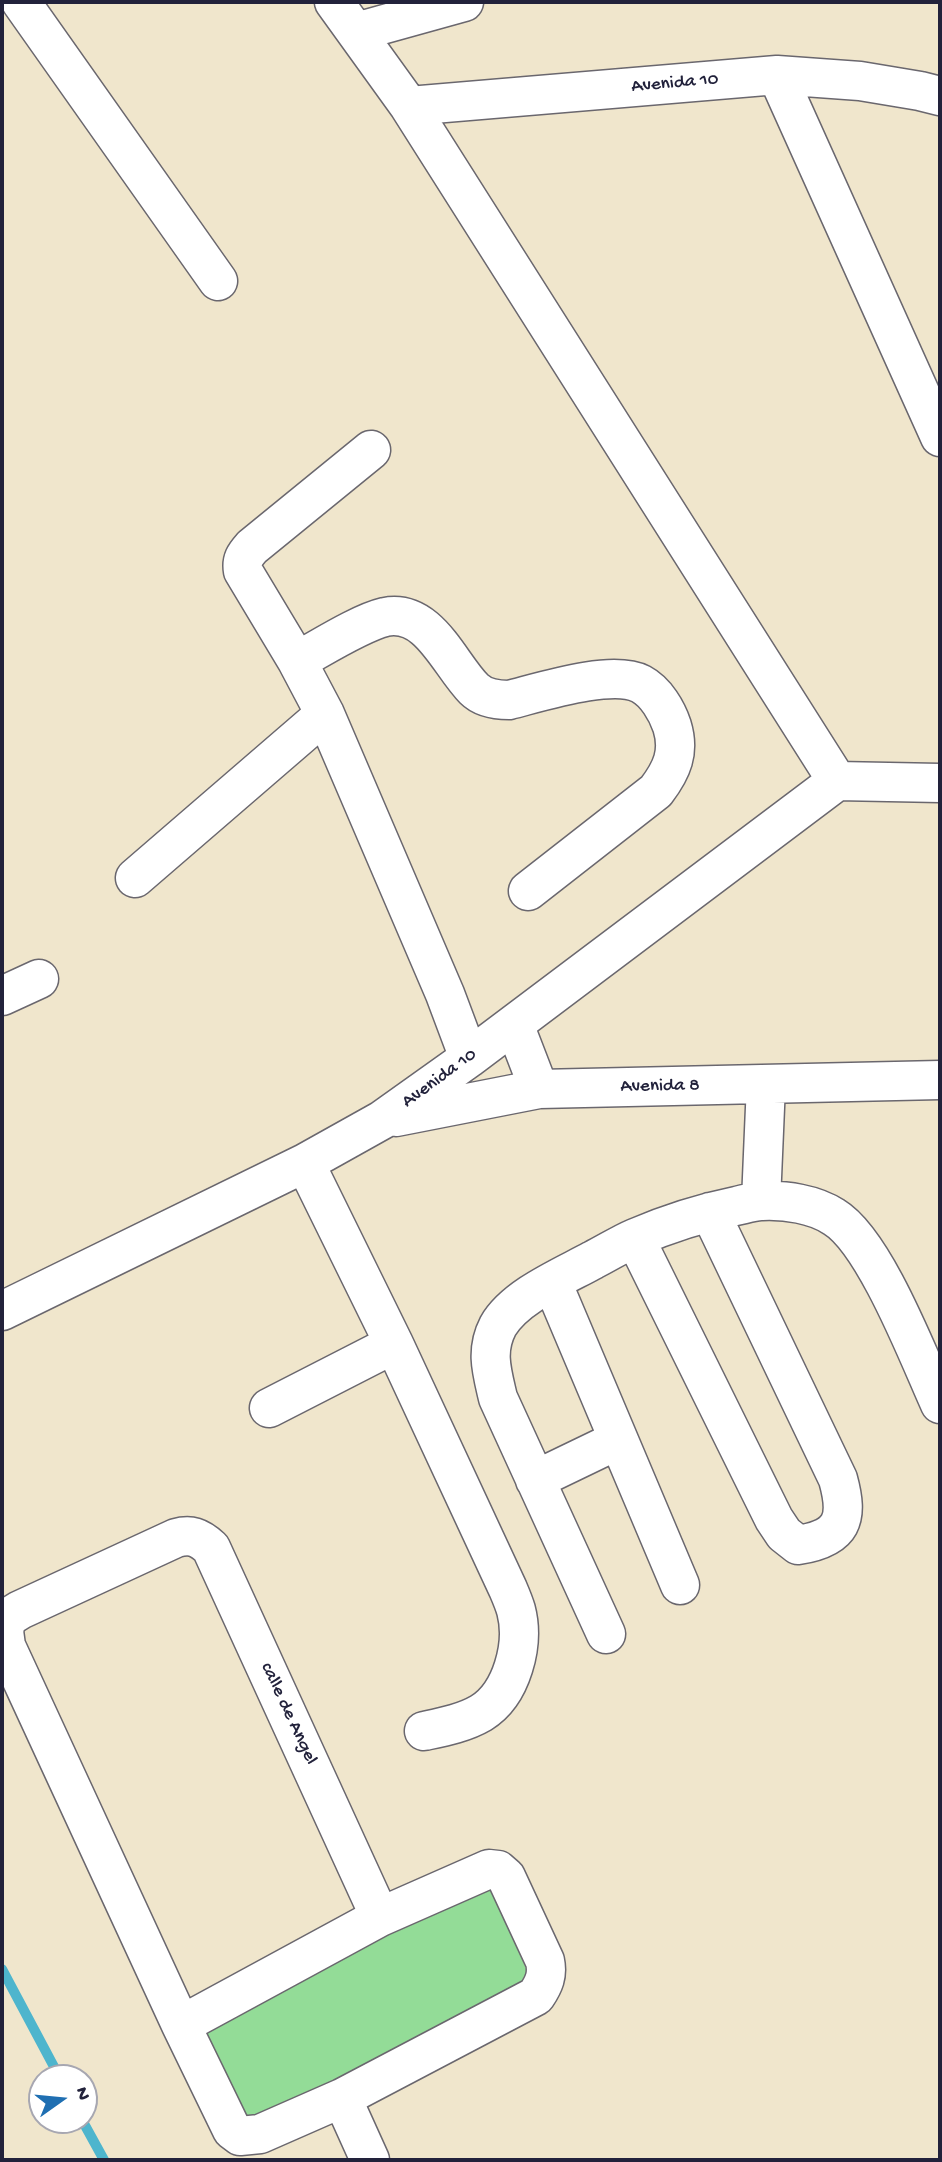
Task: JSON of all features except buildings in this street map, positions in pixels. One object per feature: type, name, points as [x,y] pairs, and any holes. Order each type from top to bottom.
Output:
[{"type":"street","points":[[21,2],[218,281]]},
{"type":"street","points":[[334,2],[409,106],[837,781],[940,783]]},
{"type":"street","points":[[356,32],[464,2]]},
{"type":"street","points":[[777,75],[940,437]]},
{"type":"street","name":"Avenida 10","points":[[409,106],[777,75],[860,81],[940,96]]},
{"type":"street","points":[[371,450],[252,547],[245,555],[243,571],[325,714],[445,994],[469,1058]]},
{"type":"street","points":[[297,661],[370,622],[387,617],[404,617],[417,623],[436,639],[475,690],[496,700],[509,700],[603,679],[625,679],[641,684],[652,693],[671,721],[676,739],[674,762],[667,777],[656,791],[528,891]]},
{"type":"street","points":[[135,878],[325,714]]},
{"type":"street","name":"Avenida 10","points":[[2,1311],[305,1163],[382,1120],[469,1058],[837,781]]},
{"type":"street","points":[[2,996],[39,979]]},
{"type":"street","points":[[514,1024],[539,1089]]},
{"type":"street","name":"Avenida 8","points":[[382,1120],[539,1089],[940,1080]]},
{"type":"street","points":[[761,1200],[766,1084]]},
{"type":"street","points":[[305,1163],[394,1344],[517,1612],[519,1642],[514,1664],[505,1687],[493,1705],[459,1723],[424,1731]]},
{"type":"street","points":[[606,1634],[498,1398],[489,1363],[491,1342],[500,1324],[519,1303],[552,1282],[635,1238],[710,1212],[761,1200],[814,1207],[835,1217],[849,1229],[864,1250],[883,1280],[940,1404]]},
{"type":"street","points":[[635,1238],[774,1519],[784,1534],[798,1545],[814,1542],[833,1531],[843,1520],[845,1502],[838,1479],[710,1212]]},
{"type":"street","points":[[552,1282],[680,1585]]},
{"type":"street","points":[[269,1408],[394,1344]]},
{"type":"street","points":[[535,1480],[618,1440]]},
{"type":"street","name":"calle de Angel","points":[[181,2025],[6,1646],[4,1631],[8,1618],[20,1610],[176,1538],[189,1535],[201,1539],[211,1548],[380,1917]]},
{"type":"street","points":[[489,1869],[498,1870],[506,1877],[545,1961],[545,1980],[536,1996],[342,2098],[260,2134],[240,2136],[232,2130],[181,2025],[380,1917],[489,1869]]},
{"type":"street","points":[[342,2098],[370,2160]]},
{"type":"green space","points":[[489,1882],[531,1980],[240,2129],[196,2034]]},
{"type":"waterway","points":[[2,1969],[53,2064]]},
{"type":"waterway","points":[[90,2134],[104,2160]]}]
